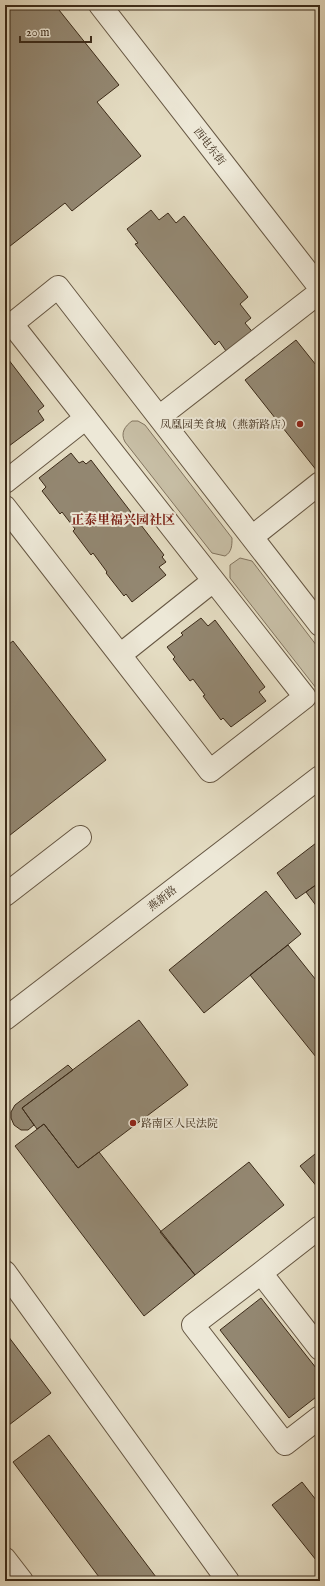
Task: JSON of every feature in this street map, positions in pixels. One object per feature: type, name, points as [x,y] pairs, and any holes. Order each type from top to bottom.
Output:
[{"type":"street","name":"西电东街","points":[[100,5],[320,288]]},
{"type":"street","points":[[5,507],[210,771],[305,697],[12,324],[58,287],[320,625]]},
{"type":"street","points":[[159,417],[320,292]]},
{"type":"street","points":[[5,482],[86,418]]},
{"type":"street","points":[[252,537],[320,483]]},
{"type":"street","points":[[120,655],[213,581]]},
{"type":"street","name":"燕新路","points":[[5,1019],[320,777]]},
{"type":"street","points":[[5,896],[80,837]]},
{"type":"street","points":[[320,1227],[193,1325],[285,1444],[320,1417]]},
{"type":"street","points":[[5,1272],[228,1581]]},
{"type":"street","points":[[261,1272],[320,1349]]},
{"type":"street","points":[[5,1559],[22,1581]]},
{"type":"shaded area","points":[[132,421],[138,421],[145,425],[232,538],[232,546],[225,556],[212,553],[125,442],[123,436],[124,430]]},
{"type":"shaded area","points":[[240,558],[252,561],[320,650],[320,689],[316,688],[230,578],[230,565]]},
{"type":"building","points":[[11,5],[55,5],[119,85],[97,102],[141,156],[72,211],[65,203],[5,250],[5,10]]},
{"type":"building","points":[[151,210],[159,220],[168,213],[176,223],[184,216],[248,297],[240,304],[251,318],[245,323],[255,335],[238,348],[235,344],[226,351],[219,341],[215,345],[135,244],[138,243],[127,229]]},
{"type":"building","name":"凤凰园美食城（燕新路店）","points":[[296,340],[320,370],[320,469],[317,471],[245,380]]},
{"type":"building","points":[[5,355],[44,406],[38,411],[44,420],[9,446],[5,441]]},
{"type":"building","points":[[71,453],[79,463],[83,461],[86,464],[91,460],[164,555],[162,557],[166,562],[159,567],[166,575],[132,602],[126,594],[124,596],[93,553],[91,555],[73,531],[75,529],[62,512],[60,514],[42,491],[46,487],[39,478]]},
{"type":"building","points":[[201,618],[208,626],[215,620],[265,687],[259,692],[266,701],[231,727],[223,718],[221,720],[203,696],[205,695],[193,679],[190,681],[173,659],[175,657],[167,647],[183,635],[181,633]]},
{"type":"building","points":[[13,641],[106,760],[5,839],[5,647]]},
{"type":"building","points":[[320,840],[320,882],[296,899],[277,873]]},
{"type":"building","points":[[320,882],[320,911],[306,892]]},
{"type":"building","points":[[266,891],[301,934],[204,1013],[169,970]]},
{"type":"building","points":[[288,945],[320,985],[320,1062],[250,975]]},
{"type":"building","points":[[139,1020],[188,1085],[78,1168],[44,1124],[37,1129],[22,1108]]},
{"type":"building","points":[[68,1065],[73,1070],[22,1108],[34,1125],[28,1130],[21,1130],[14,1125],[11,1118],[11,1112],[15,1105]]},
{"type":"building","points":[[44,1124],[78,1168],[99,1152],[195,1275],[144,1316],[15,1146]]},
{"type":"building","points":[[320,1150],[320,1187],[318,1188],[300,1166]]},
{"type":"building","points":[[249,1162],[284,1205],[195,1275],[160,1232]]},
{"type":"building","points":[[261,1298],[320,1373],[320,1394],[289,1418],[220,1330]]},
{"type":"building","points":[[5,1332],[51,1393],[5,1428]]},
{"type":"building","points":[[49,1435],[159,1581],[102,1581],[13,1462]]},
{"type":"building","points":[[302,1482],[320,1505],[320,1565],[272,1505]]},
{"type":"place","name":"凤凰园美食城（燕新路店）","points":[[300,424]]},
{"type":"place","name":"路南区人民法院","points":[[133,1123]]},
{"type":"district","name":"正泰里福兴园社区","points":[[123,519]]}]
